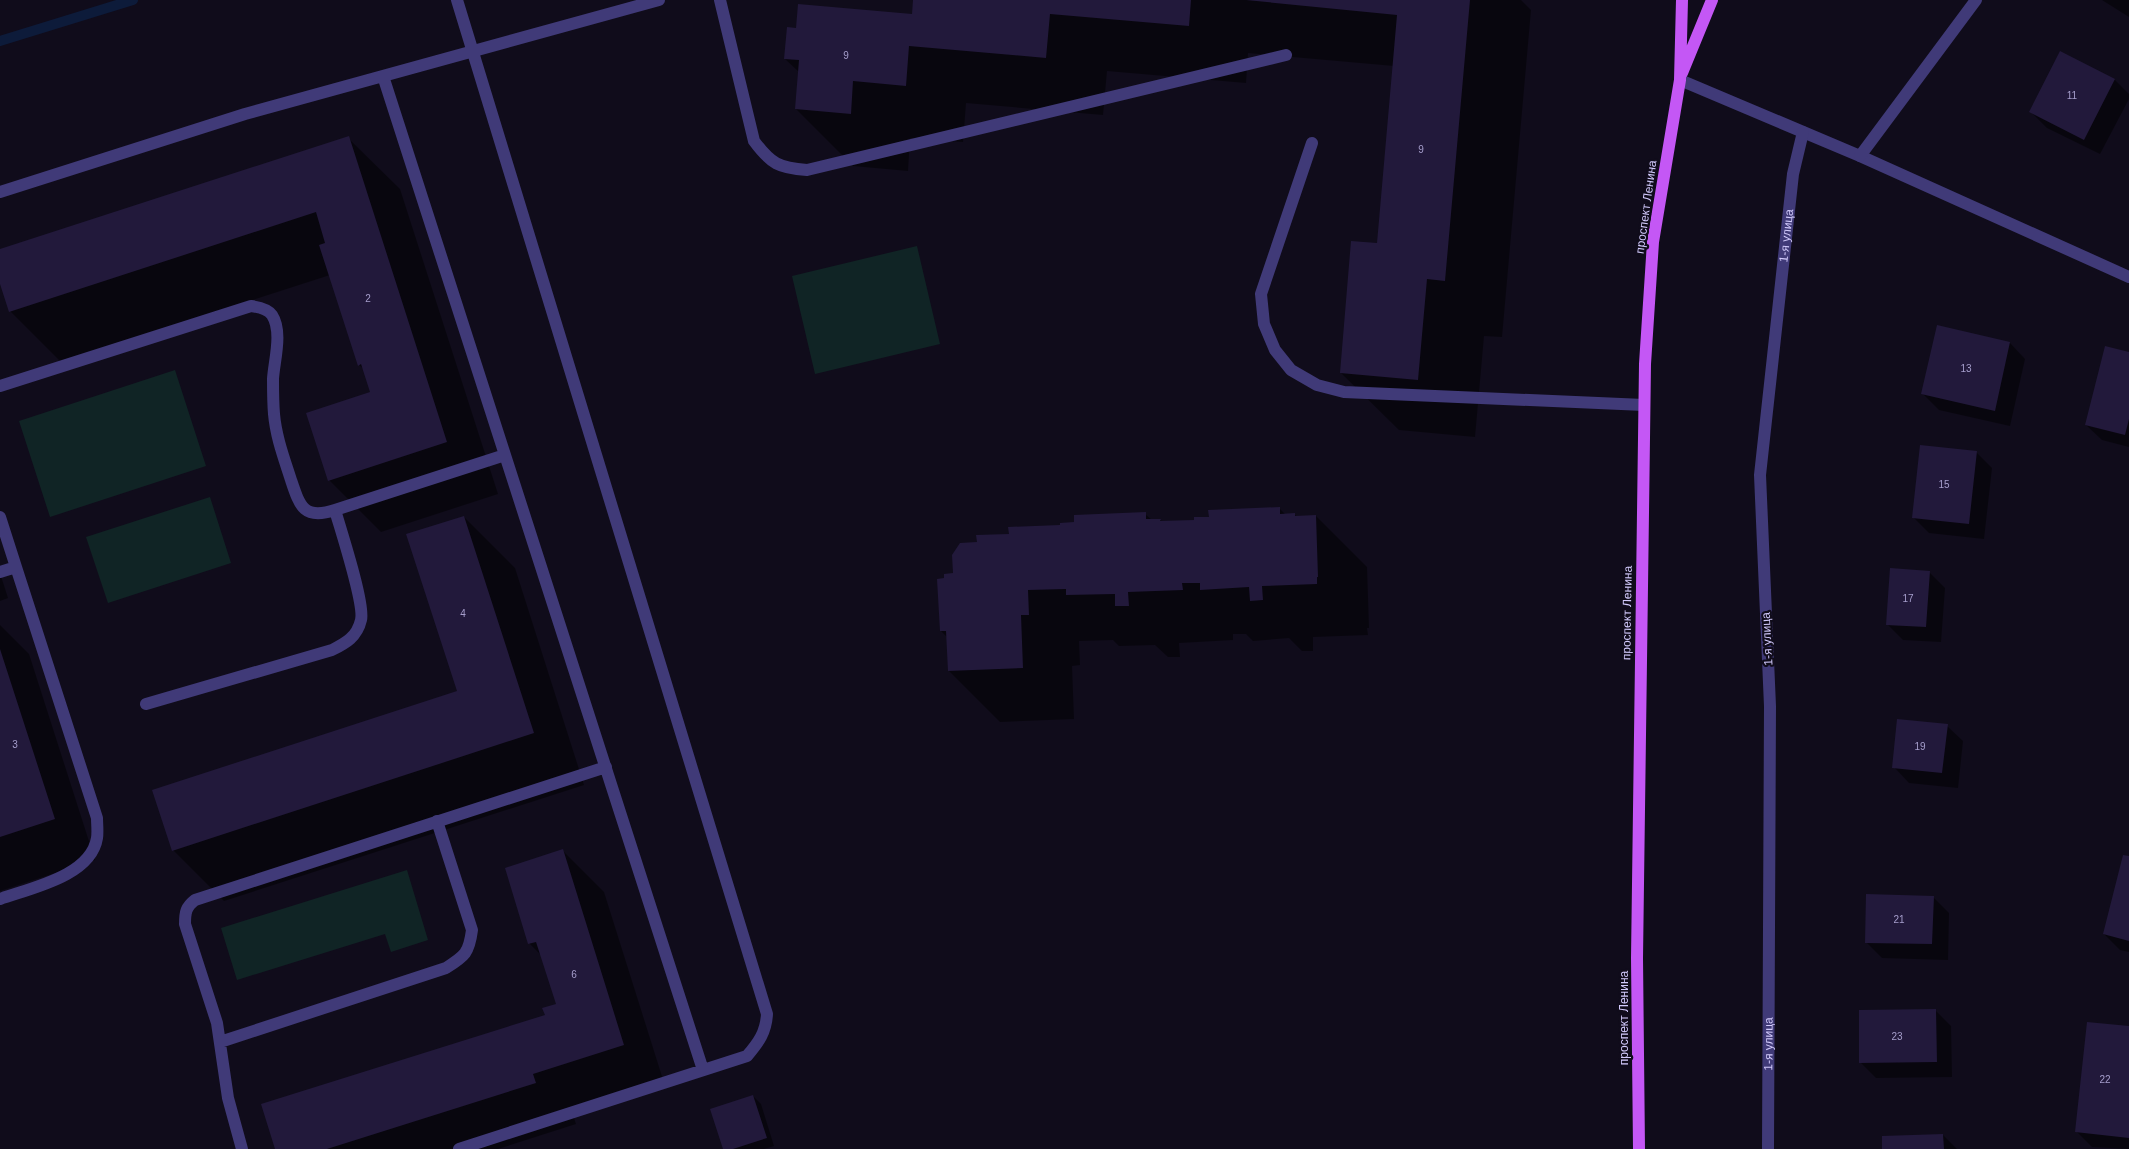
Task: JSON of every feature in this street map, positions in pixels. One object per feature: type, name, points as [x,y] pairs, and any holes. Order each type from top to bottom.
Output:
[{"type":"main road","name":"проспект Ленина","points":[[1639,1149],[1637,958],[1644,364],[1653,242],[1680,80],[1682,0]]},
{"type":"main road","name":"проспект Ленина","points":[[1680,80],[1712,0]]},
{"type":"street","points":[[457,0],[767,1014],[766,1027],[761,1040],[747,1056],[459,1149]]},
{"type":"street","points":[[0,192],[245,114],[659,0]]},
{"type":"street","points":[[720,0],[754,141],[767,158],[785,168],[807,170],[1286,55]]},
{"type":"street","points":[[1860,156],[1976,0]]},
{"type":"street","points":[[383,76],[703,1070]]},
{"type":"street","points":[[1680,80],[1860,156],[2129,277]]},
{"type":"street","name":"1-я улица","points":[[1768,1149],[1770,706],[1760,475],[1793,174],[1804,132]]},
{"type":"street","points":[[1312,143],[1261,294],[1264,324],[1275,350],[1291,370],[1317,385],[1344,392],[1644,405]]},
{"type":"street","points":[[0,386],[240,308],[252,306],[262,308],[272,314],[276,327],[273,394],[277,436],[296,497],[304,508],[312,514],[321,515],[505,455]]},
{"type":"street","points":[[146,704],[332,650],[348,642],[356,633],[362,619],[360,601],[335,510]]},
{"type":"street","points":[[0,516],[97,818],[97,838],[88,858],[59,879],[0,899]]},
{"type":"street","points":[[0,572],[16,567]]},
{"type":"street","points":[[242,1149],[228,1098],[214,1013],[185,924],[185,912],[189,904],[195,900],[606,766]]},
{"type":"street","points":[[220,1042],[446,968],[464,956],[470,946],[472,930],[437,821]]},
{"type":"green space","points":[[917,246],[940,344],[815,374],[792,276]]},
{"type":"green space","points":[[175,370],[206,466],[50,517],[19,421]]},
{"type":"green space","points":[[210,497],[231,563],[108,603],[86,537]]},
{"type":"green space","points":[[407,870],[428,940],[391,952],[385,934],[237,980],[221,928]]},
{"type":"building","points":[[913,0],[1191,0],[1189,26],[1050,14],[1046,58],[909,46],[906,86],[853,81],[851,114],[795,109],[799,60],[784,59],[787,27],[796,28],[798,4],[912,14]]},
{"type":"building","points":[[1246,0],[1470,0],[1445,281],[1427,279],[1418,380],[1340,373],[1351,241],[1377,243],[1397,15]]},
{"type":"building","points":[[2060,51],[2115,79],[2084,140],[2029,112]]},
{"type":"building","points":[[349,136],[447,442],[328,481],[306,413],[370,392],[361,364],[358,366],[319,245],[325,243],[316,212],[9,312],[0,284],[0,249]]},
{"type":"building","points":[[1937,325],[2010,342],[1995,411],[1921,394]]},
{"type":"building","points":[[2105,346],[2129,352],[2129,419],[2125,435],[2085,425]]},
{"type":"building","points":[[1920,445],[1977,451],[1969,524],[1912,518]]},
{"type":"building","points":[[1280,507],[1280,514],[1295,513],[1295,516],[1316,515],[1317,584],[1262,586],[1263,600],[1250,601],[1249,587],[1200,590],[1200,583],[1182,583],[1183,590],[1128,592],[1129,606],[1115,606],[1115,594],[1066,595],[1066,589],[1028,590],[1029,615],[1021,615],[1023,668],[948,671],[946,631],[940,631],[937,579],[944,578],[944,574],[953,573],[952,555],[960,543],[977,542],[976,535],[1009,534],[1008,527],[1060,525],[1060,523],[1074,522],[1074,515],[1146,512],[1146,519],[1161,519],[1160,521],[1194,520],[1194,517],[1209,517],[1208,510]]},
{"type":"building","points":[[464,516],[534,733],[172,851],[152,790],[457,691],[406,534]]},
{"type":"building","points":[[1890,568],[1930,571],[1926,627],[1886,625]]},
{"type":"building","points":[[0,649],[55,819],[0,837]]},
{"type":"building","points":[[1897,719],[1948,724],[1942,773],[1892,768]]},
{"type":"building","points":[[563,849],[624,1045],[533,1074],[536,1083],[327,1149],[275,1149],[261,1104],[545,1015],[542,1008],[556,1004],[536,942],[528,944],[505,868]]},
{"type":"building","points":[[2123,855],[2129,856],[2129,941],[2103,934]]},
{"type":"building","points":[[1866,894],[1934,896],[1932,944],[1865,943]]},
{"type":"building","points":[[1936,1009],[1937,1062],[1859,1063],[1859,1010]]},
{"type":"building","points":[[2087,1022],[2129,1026],[2129,1138],[2075,1132]]},
{"type":"building","points":[[753,1095],[767,1138],[733,1149],[723,1149],[710,1109]]},
{"type":"building","points":[[1943,1134],[1944,1149],[1882,1149],[1882,1136]]},
{"type":"waterway","points":[[0,41],[133,0]]}]
